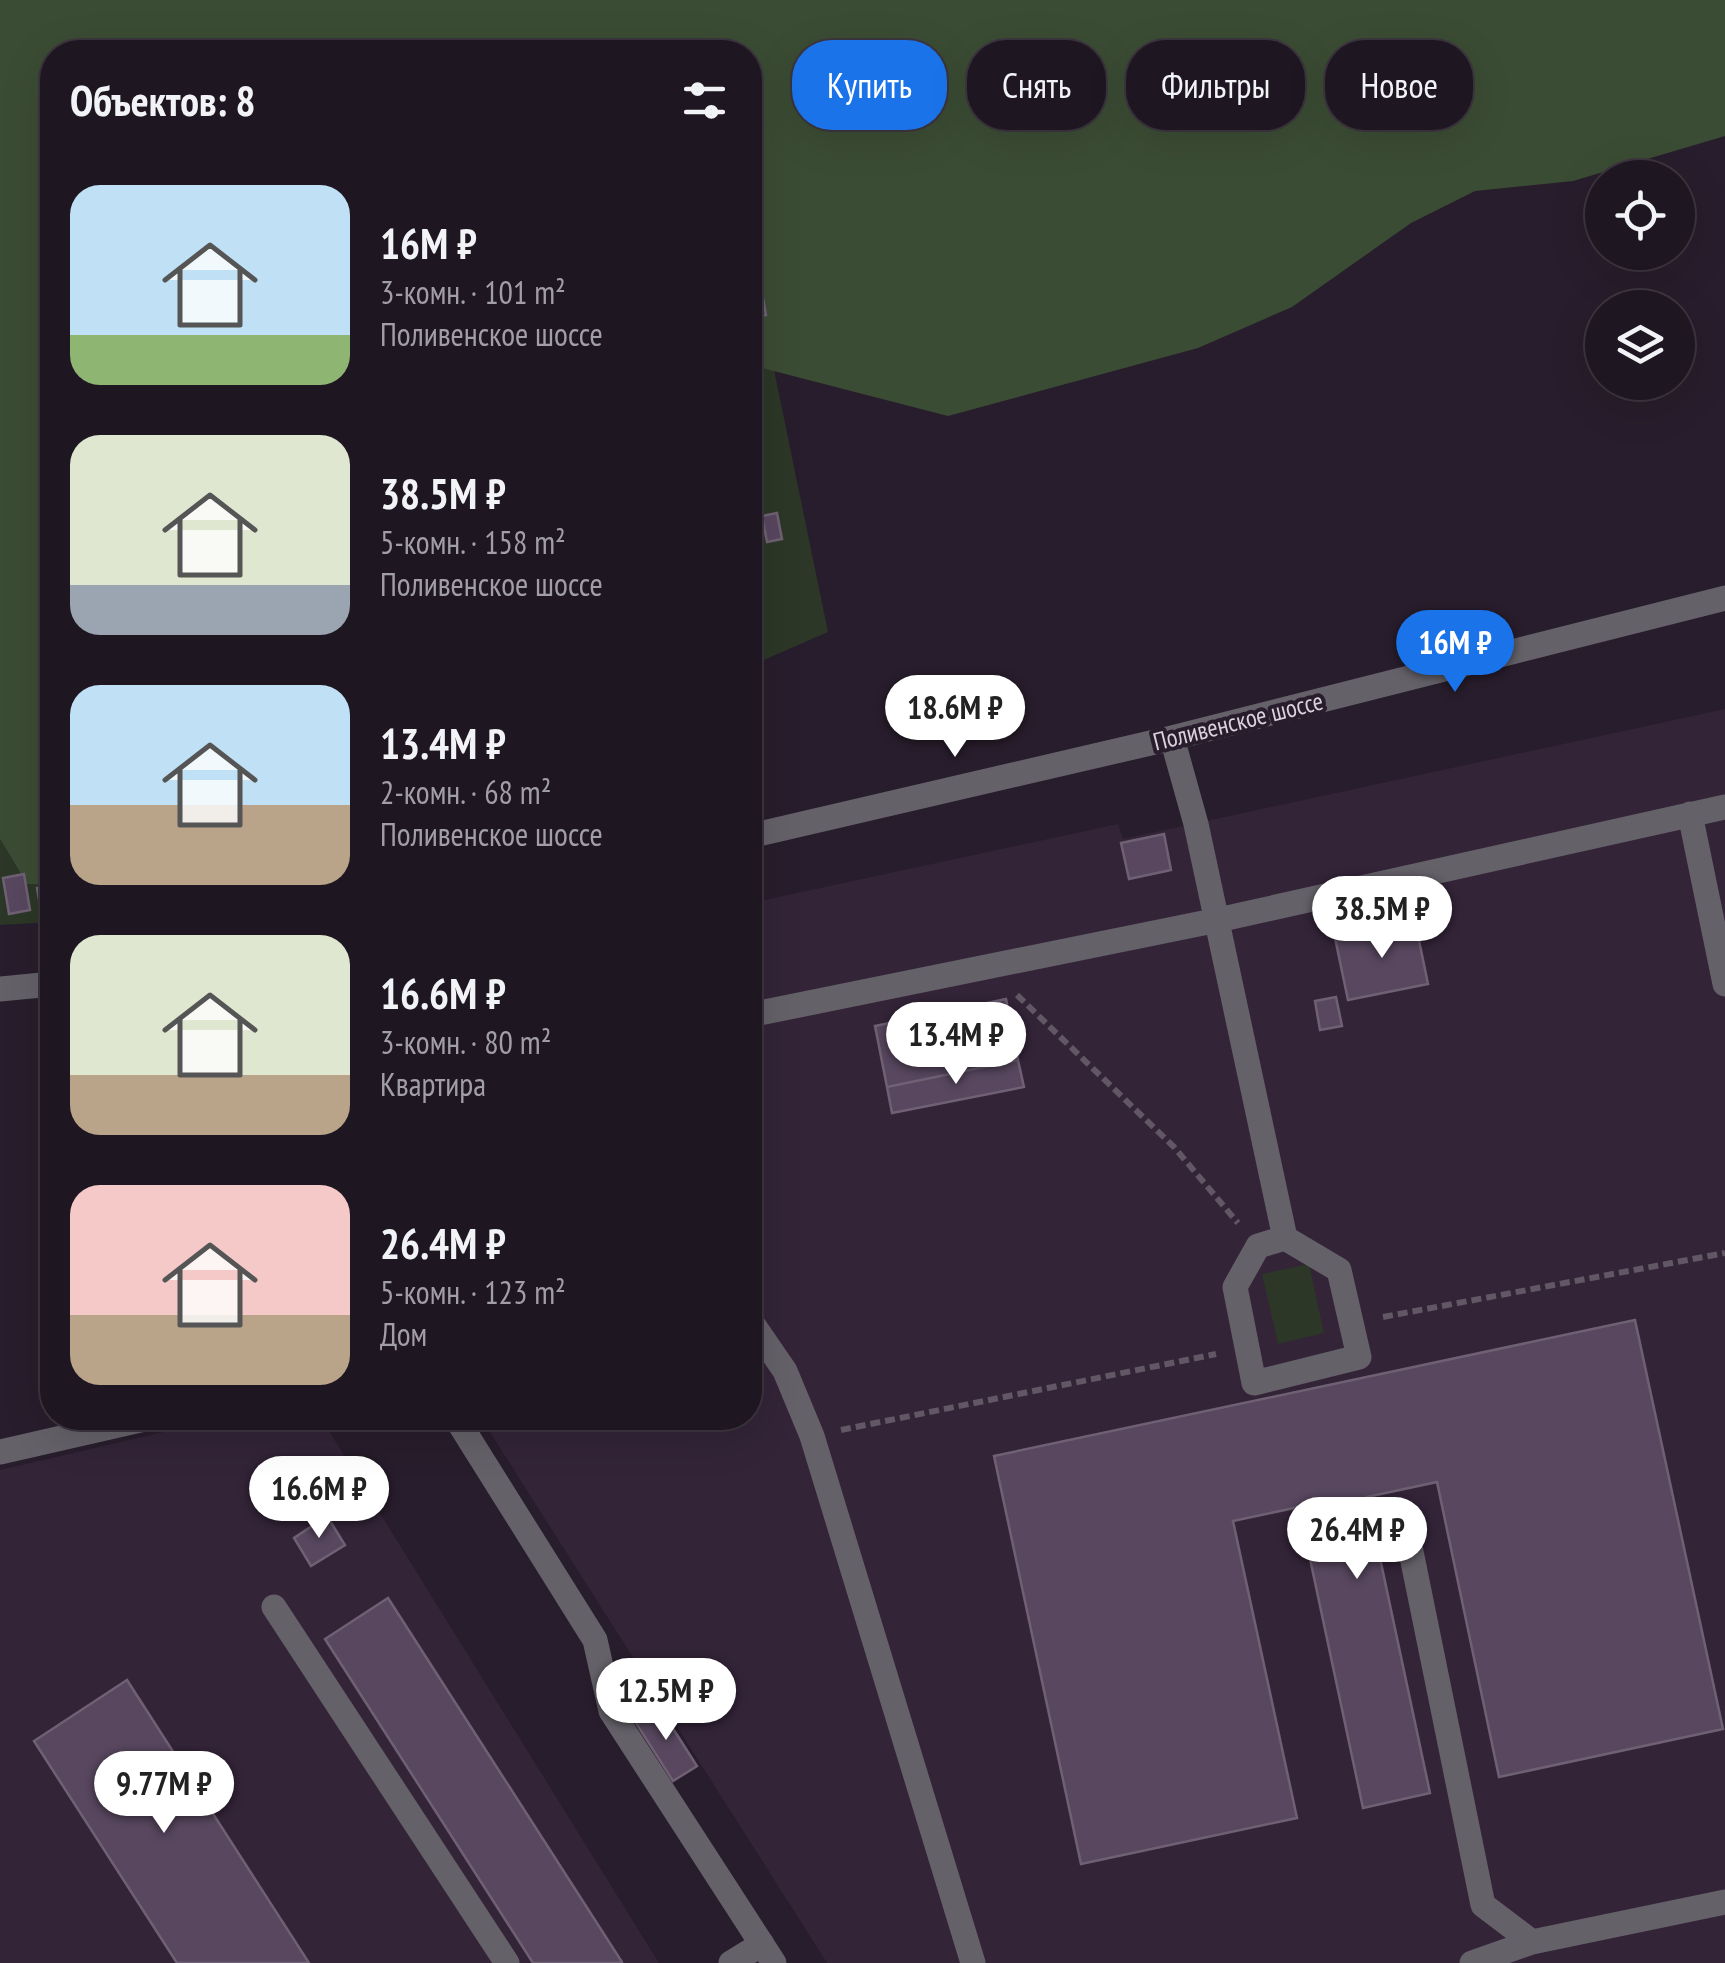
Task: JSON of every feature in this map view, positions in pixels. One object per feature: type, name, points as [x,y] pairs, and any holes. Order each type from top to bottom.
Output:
[{"type":"street","name":"Поливенское шоссе","points":[[762,833],[1172,738],[1725,598]]},
{"type":"street","points":[[1172,738],[1218,920],[1285,1238]]},
{"type":"street","points":[[762,1013],[991,969],[1725,807]]},
{"type":"street","points":[[1690,814],[1725,984]]},
{"type":"street","points":[[0,990],[40,985]]},
{"type":"street","points":[[1285,1238],[1339,1270],[1359,1358],[1254,1383],[1236,1287],[1258,1246],[1285,1238]]},
{"type":"street","points":[[762,1337],[786,1371],[812,1436],[973,1963]]},
{"type":"street","points":[[0,1452],[96,1430]]},
{"type":"street","points":[[464,1430],[595,1640],[610,1712],[768,1953],[731,1963]]},
{"type":"street","points":[[1406,1527],[1483,1905],[1532,1942]]},
{"type":"street","points":[[274,1607],[507,1963]]},
{"type":"street","points":[[1472,1963],[1532,1942],[1725,1902]]},
{"type":"path","points":[[991,969],[1174,1148],[1258,1246]]},
{"type":"path","points":[[1352,1322],[1725,1253]]},
{"type":"path","points":[[812,1436],[1247,1348]]},
{"type":"shaded area","points":[[1725,709],[1725,1963],[827,1963],[489,1430],[762,1430],[762,900],[1118,824],[1123,839]]},
{"type":"shaded area","points":[[172,1430],[328,1430],[659,1963],[0,1963],[0,1470]]},
{"type":"green space","points":[[0,0],[1725,0],[1725,136],[1644,160],[1585,160],[1585,177],[1573,181],[1475,191],[1411,223],[1292,307],[1198,348],[948,416],[762,368],[762,40],[40,40],[40,885],[27,884],[0,839]]},
{"type":"green space","points":[[762,368],[774,370],[828,632],[762,661]]},
{"type":"green space","points":[[0,839],[27,884],[40,885],[40,923],[0,925]]},
{"type":"green space","points":[[1309,1264],[1324,1333],[1278,1344],[1262,1274]]},
{"type":"building","points":[[777,513],[782,539],[767,542],[762,516]]},
{"type":"building","points":[[1164,834],[1171,870],[1129,879],[1121,843]]},
{"type":"building","points":[[24,874],[30,910],[9,914],[3,878]]},
{"type":"building","points":[[1415,921],[1428,984],[1348,1000],[1335,938]]},
{"type":"building","points":[[1336,997],[1342,1026],[1320,1030],[1315,1001]]},
{"type":"building","points":[[1006,999],[1018,1060],[887,1087],[875,1026]]},
{"type":"building","points":[[1018,1060],[1024,1087],[892,1113],[887,1087]]},
{"type":"building","points":[[1635,1320],[1723,1729],[1499,1777],[1437,1482],[1367,1497],[1430,1793],[1363,1808],[1299,1507],[1233,1521],[1297,1818],[1081,1864],[994,1456]]},
{"type":"building","points":[[327,1516],[345,1545],[311,1566],[294,1538]]},
{"type":"building","points":[[388,1598],[621,1963],[533,1963],[325,1639]]},
{"type":"building","points":[[127,1680],[309,1963],[177,1963],[34,1741]]},
{"type":"building","points":[[658,1705],[697,1766],[673,1781],[634,1720]]}]
